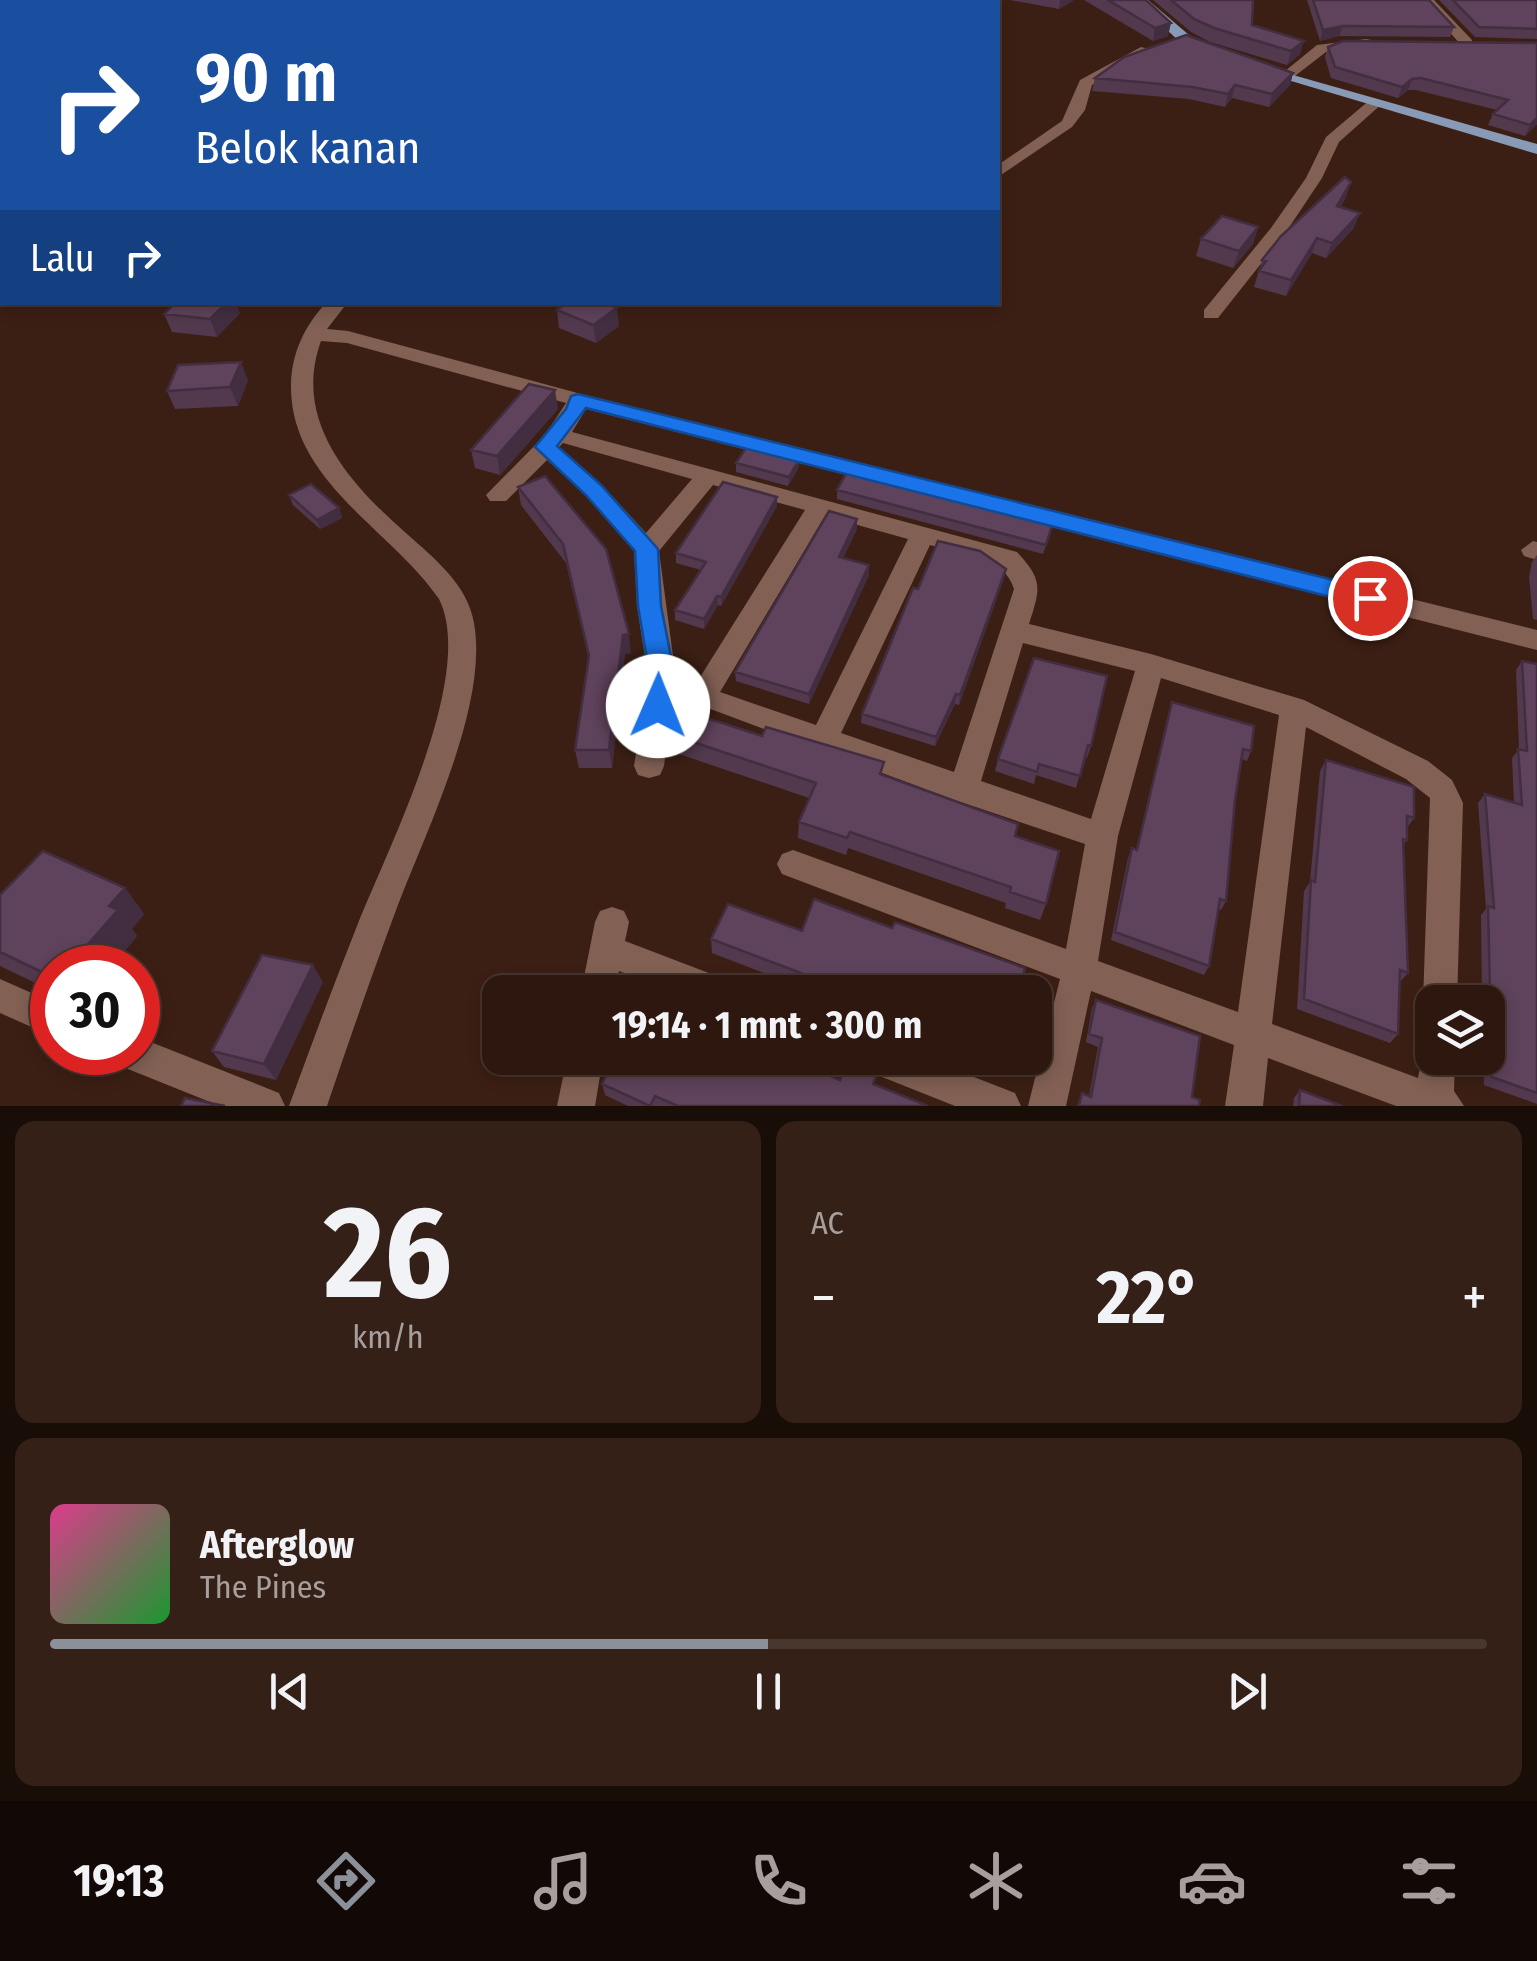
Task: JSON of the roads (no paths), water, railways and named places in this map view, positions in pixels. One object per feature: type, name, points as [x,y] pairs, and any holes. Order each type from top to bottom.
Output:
[{"type":"main road","points":[[1140,0],[1184,38],[1227,56]]},
{"type":"main road","points":[[1244,62],[1537,149]]},
{"type":"street","points":[[1428,0],[1468,42]]},
{"type":"street","points":[[1000,171],[1067,124],[1077,110],[1085,83],[1098,73],[1132,54],[1184,38]]},
{"type":"street","points":[[1286,76],[1329,46],[1383,43]]},
{"type":"street","points":[[1449,43],[1486,44]]},
{"type":"street","points":[[1211,314],[1277,232],[1314,178],[1332,140],[1376,102]]},
{"type":"street","points":[[308,1106],[380,907],[420,811],[454,696],[462,628],[448,592],[368,509],[315,442],[301,406],[304,364],[314,334],[338,305]]},
{"type":"street","points":[[314,334],[348,337],[578,400],[1537,640]]},
{"type":"street","points":[[498,495],[550,441],[576,410],[578,400]]},
{"type":"street","points":[[550,441],[708,476],[1008,558],[1016,564],[1027,589],[964,790]]},
{"type":"street","points":[[550,441],[646,549],[650,606],[662,677],[648,766]]},
{"type":"street","points":[[646,549],[708,476]]},
{"type":"street","points":[[702,697],[819,507]]},
{"type":"street","points":[[824,739],[922,535]]},
{"type":"street","points":[[1015,631],[1151,664],[1294,708],[1417,770],[1441,789],[1448,803],[1441,985]]},
{"type":"street","points":[[1047,1106],[1079,970],[1102,836],[1151,664]]},
{"type":"street","points":[[662,677],[702,697],[1102,836]]},
{"type":"street","points":[[1244,1106],[1294,708]]},
{"type":"street","points":[[792,864],[1439,1105],[1438,1075]]},
{"type":"street","points":[[601,975],[609,936],[683,975]]},
{"type":"street","points":[[0,996],[30,1009]]},
{"type":"street","points":[[160,1064],[266,1106]]},
{"type":"street","points":[[576,1106],[582,1075]]},
{"type":"street","points":[[923,1075],[1002,1106]]}]
